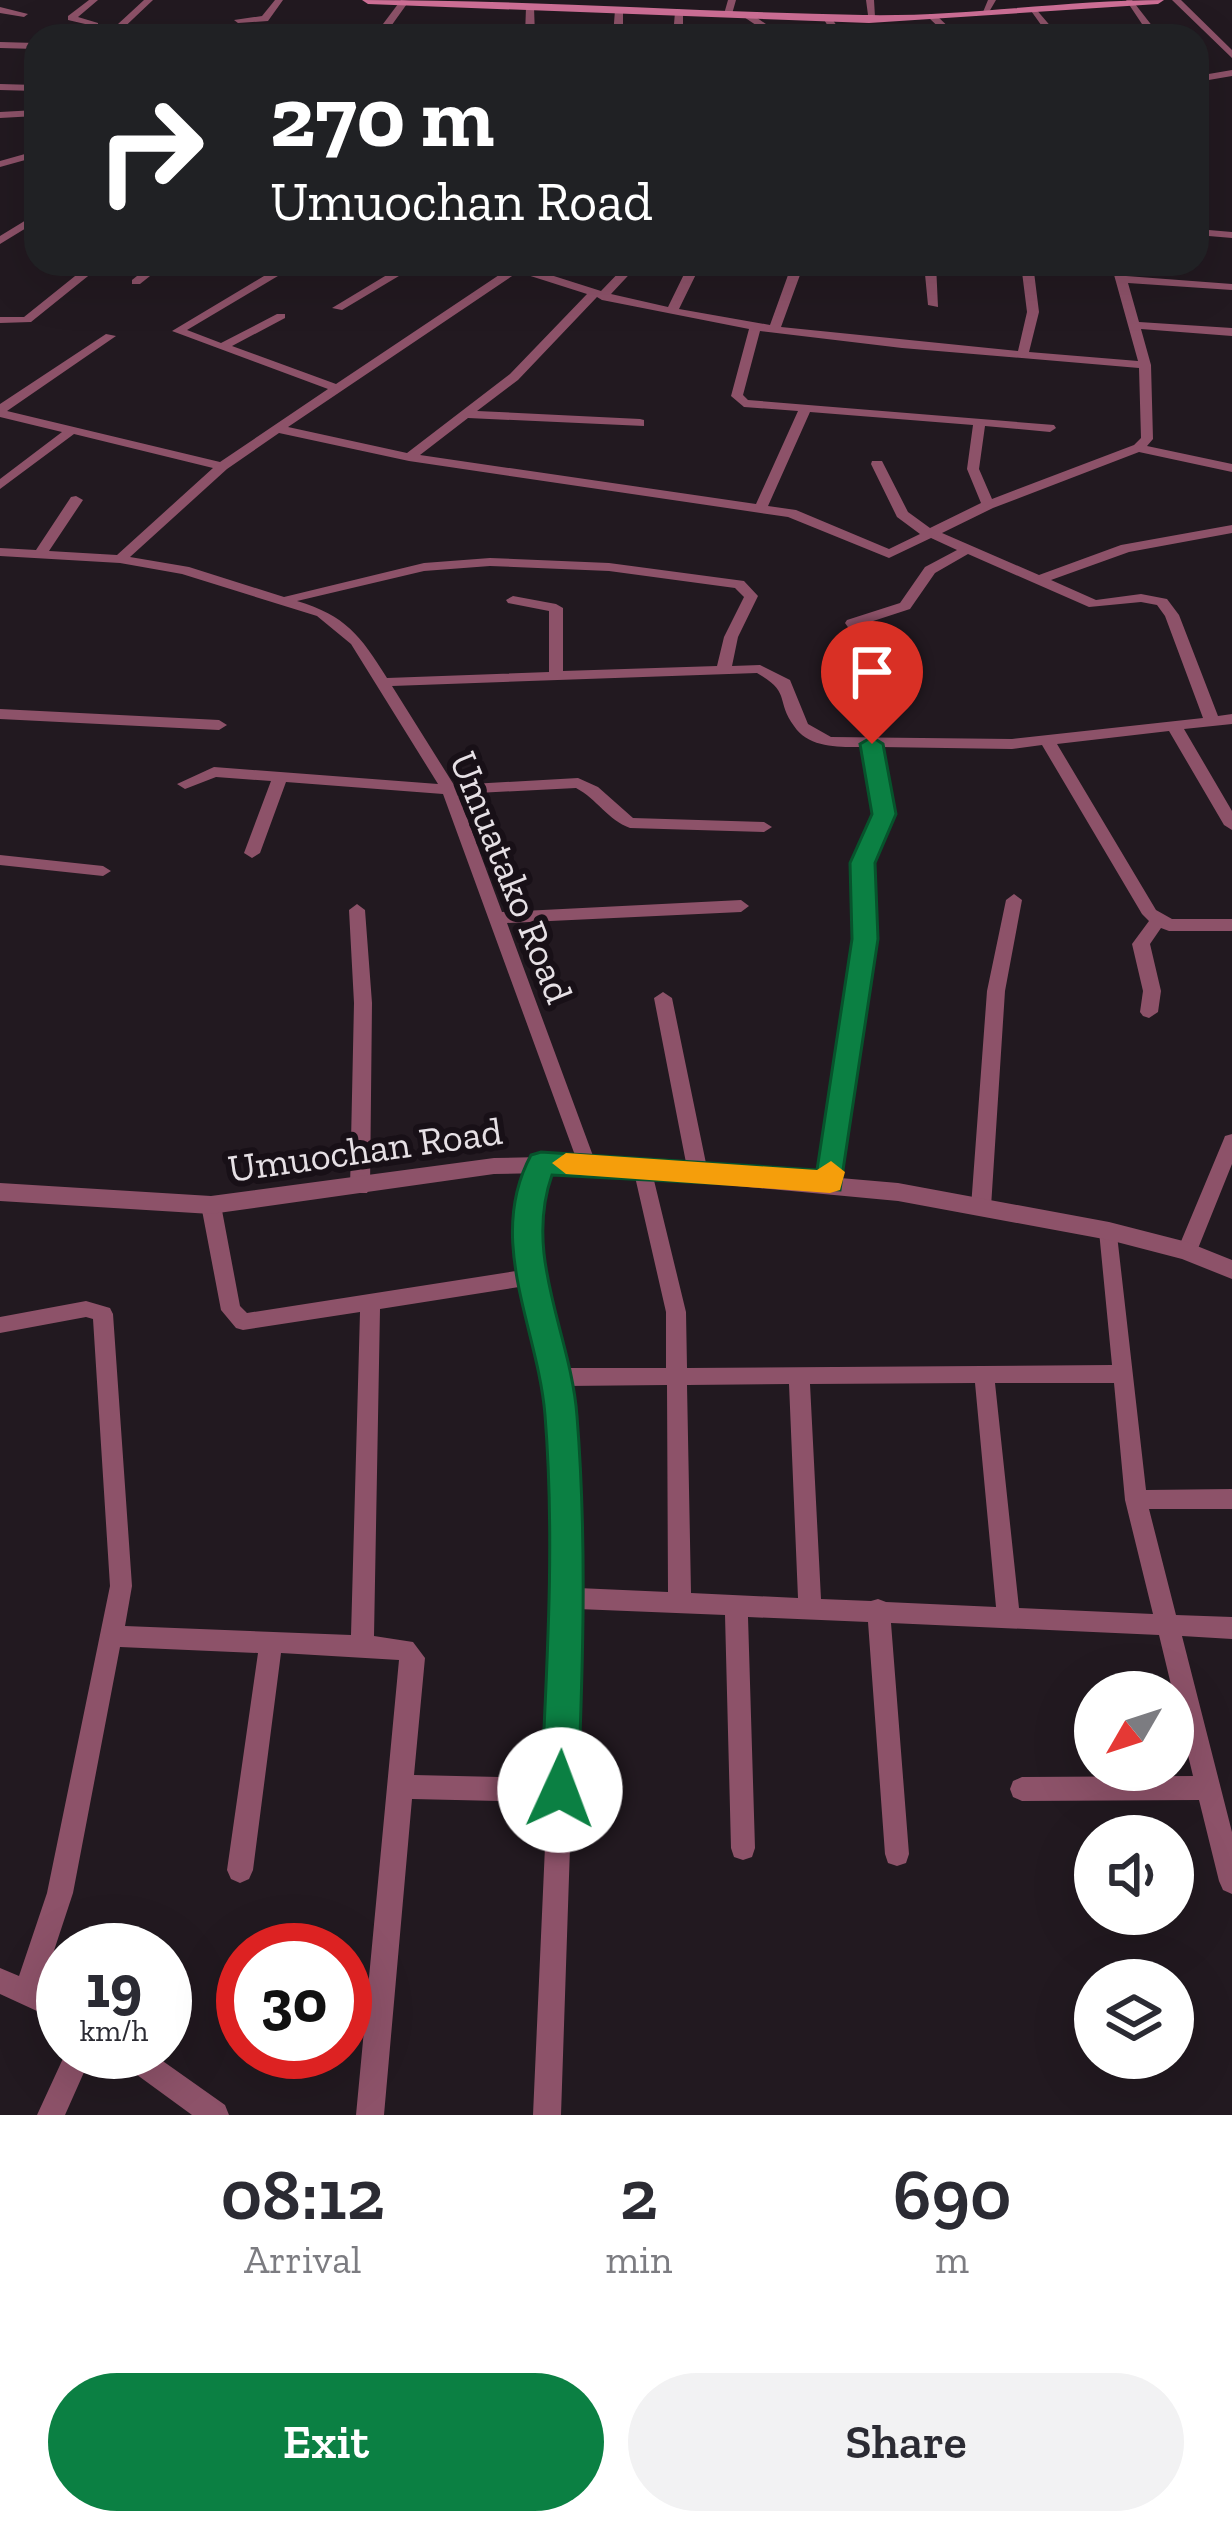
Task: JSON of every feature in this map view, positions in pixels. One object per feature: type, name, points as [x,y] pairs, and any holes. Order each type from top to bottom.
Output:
[{"type":"main road","points":[[368,0],[530,7],[614,5],[679,13],[730,8],[747,15],[827,18],[989,5],[1159,0]]},
{"type":"main road","points":[[464,0],[928,10],[1112,0]]},
{"type":"street","points":[[91,24],[70,18],[94,0]]},
{"type":"street","points":[[123,24],[149,0]]},
{"type":"street","points":[[238,20],[261,20],[279,0]]},
{"type":"street","points":[[1176,0],[1200,24]]},
{"type":"street","points":[[530,7],[530,24]]},
{"type":"street","points":[[0,10],[24,14]]},
{"type":"street","points":[[679,13],[679,24]]},
{"type":"street","points":[[747,15],[760,24]]},
{"type":"street","points":[[827,18],[831,24]]},
{"type":"street","points":[[1209,32],[1232,55]]},
{"type":"street","points":[[0,320],[27,320],[82,276]]},
{"type":"street","points":[[136,282],[144,276]]},
{"type":"street","points":[[272,276],[178,332],[337,388]]},
{"type":"street","points":[[338,308],[393,276]]},
{"type":"street","points":[[120,559],[222,466],[511,276]]},
{"type":"street","points":[[544,276],[597,296],[775,327],[1145,365]]},
{"type":"street","points":[[409,457],[514,377],[620,276]]},
{"type":"street","points":[[673,309],[689,276]]},
{"type":"street","points":[[775,327],[794,276]]},
{"type":"street","points":[[930,276],[934,305]]},
{"type":"street","points":[[1023,354],[1033,312],[1028,276]]},
{"type":"street","points":[[277,429],[409,457],[761,507],[807,517],[889,554],[988,505],[1138,448],[1147,439],[1145,365],[1122,276]]},
{"type":"street","points":[[1123,279],[1230,287],[1232,308]]},
{"type":"street","points":[[222,347],[281,316]]},
{"type":"street","points":[[756,324],[737,397],[749,404],[1050,428]]},
{"type":"street","points":[[1133,325],[1232,332]]},
{"type":"street","points":[[0,411],[110,336]]},
{"type":"street","points":[[761,507],[806,407]]},
{"type":"street","points":[[0,411],[222,466]]},
{"type":"street","points":[[467,414],[640,423]]},
{"type":"street","points":[[980,422],[973,469],[988,505]]},
{"type":"street","points":[[0,485],[72,430]]},
{"type":"street","points":[[1138,448],[1232,468]]},
{"type":"street","points":[[877,464],[902,514],[968,549],[1044,578],[1094,604],[1141,598],[1169,608],[1212,721]]},
{"type":"street","points":[[40,554],[76,500]]},
{"type":"street","points":[[1044,578],[1126,548],[1232,529]]},
{"type":"street","points":[[871,648],[852,623],[905,606],[930,570],[968,549]]},
{"type":"street","name":"Umuatako Road","points":[[0,552],[120,559],[184,570],[286,599],[340,623],[386,682],[449,790],[586,1164]]},
{"type":"street","points":[[286,599],[364,586],[424,567],[478,562],[609,567],[739,584],[752,596],[731,637],[724,669]]},
{"type":"street","points":[[512,599],[556,608],[556,676]]},
{"type":"street","points":[[386,682],[724,669],[776,675],[812,736],[872,744],[1047,740],[1232,719]]},
{"type":"street","points":[[0,714],[219,725]]},
{"type":"street","points":[[1173,724],[1231,819]]},
{"type":"street","points":[[1047,740],[1158,920],[1182,926],[1232,925]]},
{"type":"street","points":[[830,1182],[865,939],[863,863],[884,814],[872,744]]},
{"type":"street","points":[[185,784],[214,772],[449,790],[578,783],[594,789],[630,823],[764,827]]},
{"type":"street","points":[[252,854],[281,776]]},
{"type":"street","points":[[0,860],[103,872]]},
{"type":"street","points":[[981,1207],[992,1024],[1014,900]]},
{"type":"street","points":[[496,918],[741,906]]},
{"type":"street","points":[[356,910],[363,1003],[360,1189]]},
{"type":"street","points":[[1149,1012],[1151,991],[1141,944],[1158,920]]},
{"type":"street","points":[[663,998],[698,1173]]},
{"type":"street","points":[[1187,1251],[1232,1141]]},
{"type":"street","points":[[541,1163],[528,1200],[530,1277],[556,1377],[568,1598],[547,2115]]},
{"type":"street","name":"Umuochan Road","points":[[0,1192],[211,1205],[541,1163],[586,1164],[830,1182],[1109,1231],[1187,1251],[1232,1270]]},
{"type":"street","points":[[642,1168],[676,1312],[680,1605]]},
{"type":"street","points":[[211,1205],[234,1318],[243,1322],[530,1277]]},
{"type":"street","points":[[1109,1231],[1136,1500],[1154,1587],[1232,1881]]},
{"type":"street","points":[[362,1646],[370,1305]]},
{"type":"street","points":[[0,1325],[86,1309],[103,1314],[122,1541],[115,1636],[60,1893],[28,1989]]},
{"type":"street","points":[[984,1373],[1008,1616]]},
{"type":"street","points":[[556,1377],[1121,1374]]},
{"type":"street","points":[[799,1375],[810,1609]]},
{"type":"street","points":[[1136,1500],[1232,1499]]},
{"type":"street","points":[[568,1598],[1232,1628]]},
{"type":"street","points":[[736,1607],[743,1848]]},
{"type":"street","points":[[878,1609],[897,1854]]},
{"type":"street","points":[[115,1636],[362,1646],[405,1650],[413,1658],[370,2115]]},
{"type":"street","points":[[240,1870],[272,1642]]},
{"type":"street","points":[[404,1787],[560,1790]]},
{"type":"street","points":[[1022,1789],[1209,1788]]},
{"type":"street","points":[[0,1981],[36,1994]]},
{"type":"street","points":[[52,2115],[68,2079]]},
{"type":"street","points":[[165,2079],[215,2115]]},
{"type":"slow traffic","points":[[566,1163],[830,1182],[831,1172]]},
{"type":"route","points":[[560,1790],[568,1598],[561,1410],[530,1277],[525,1235],[528,1200],[541,1163],[830,1182],[865,939],[863,863],[884,814],[872,744]]}]
